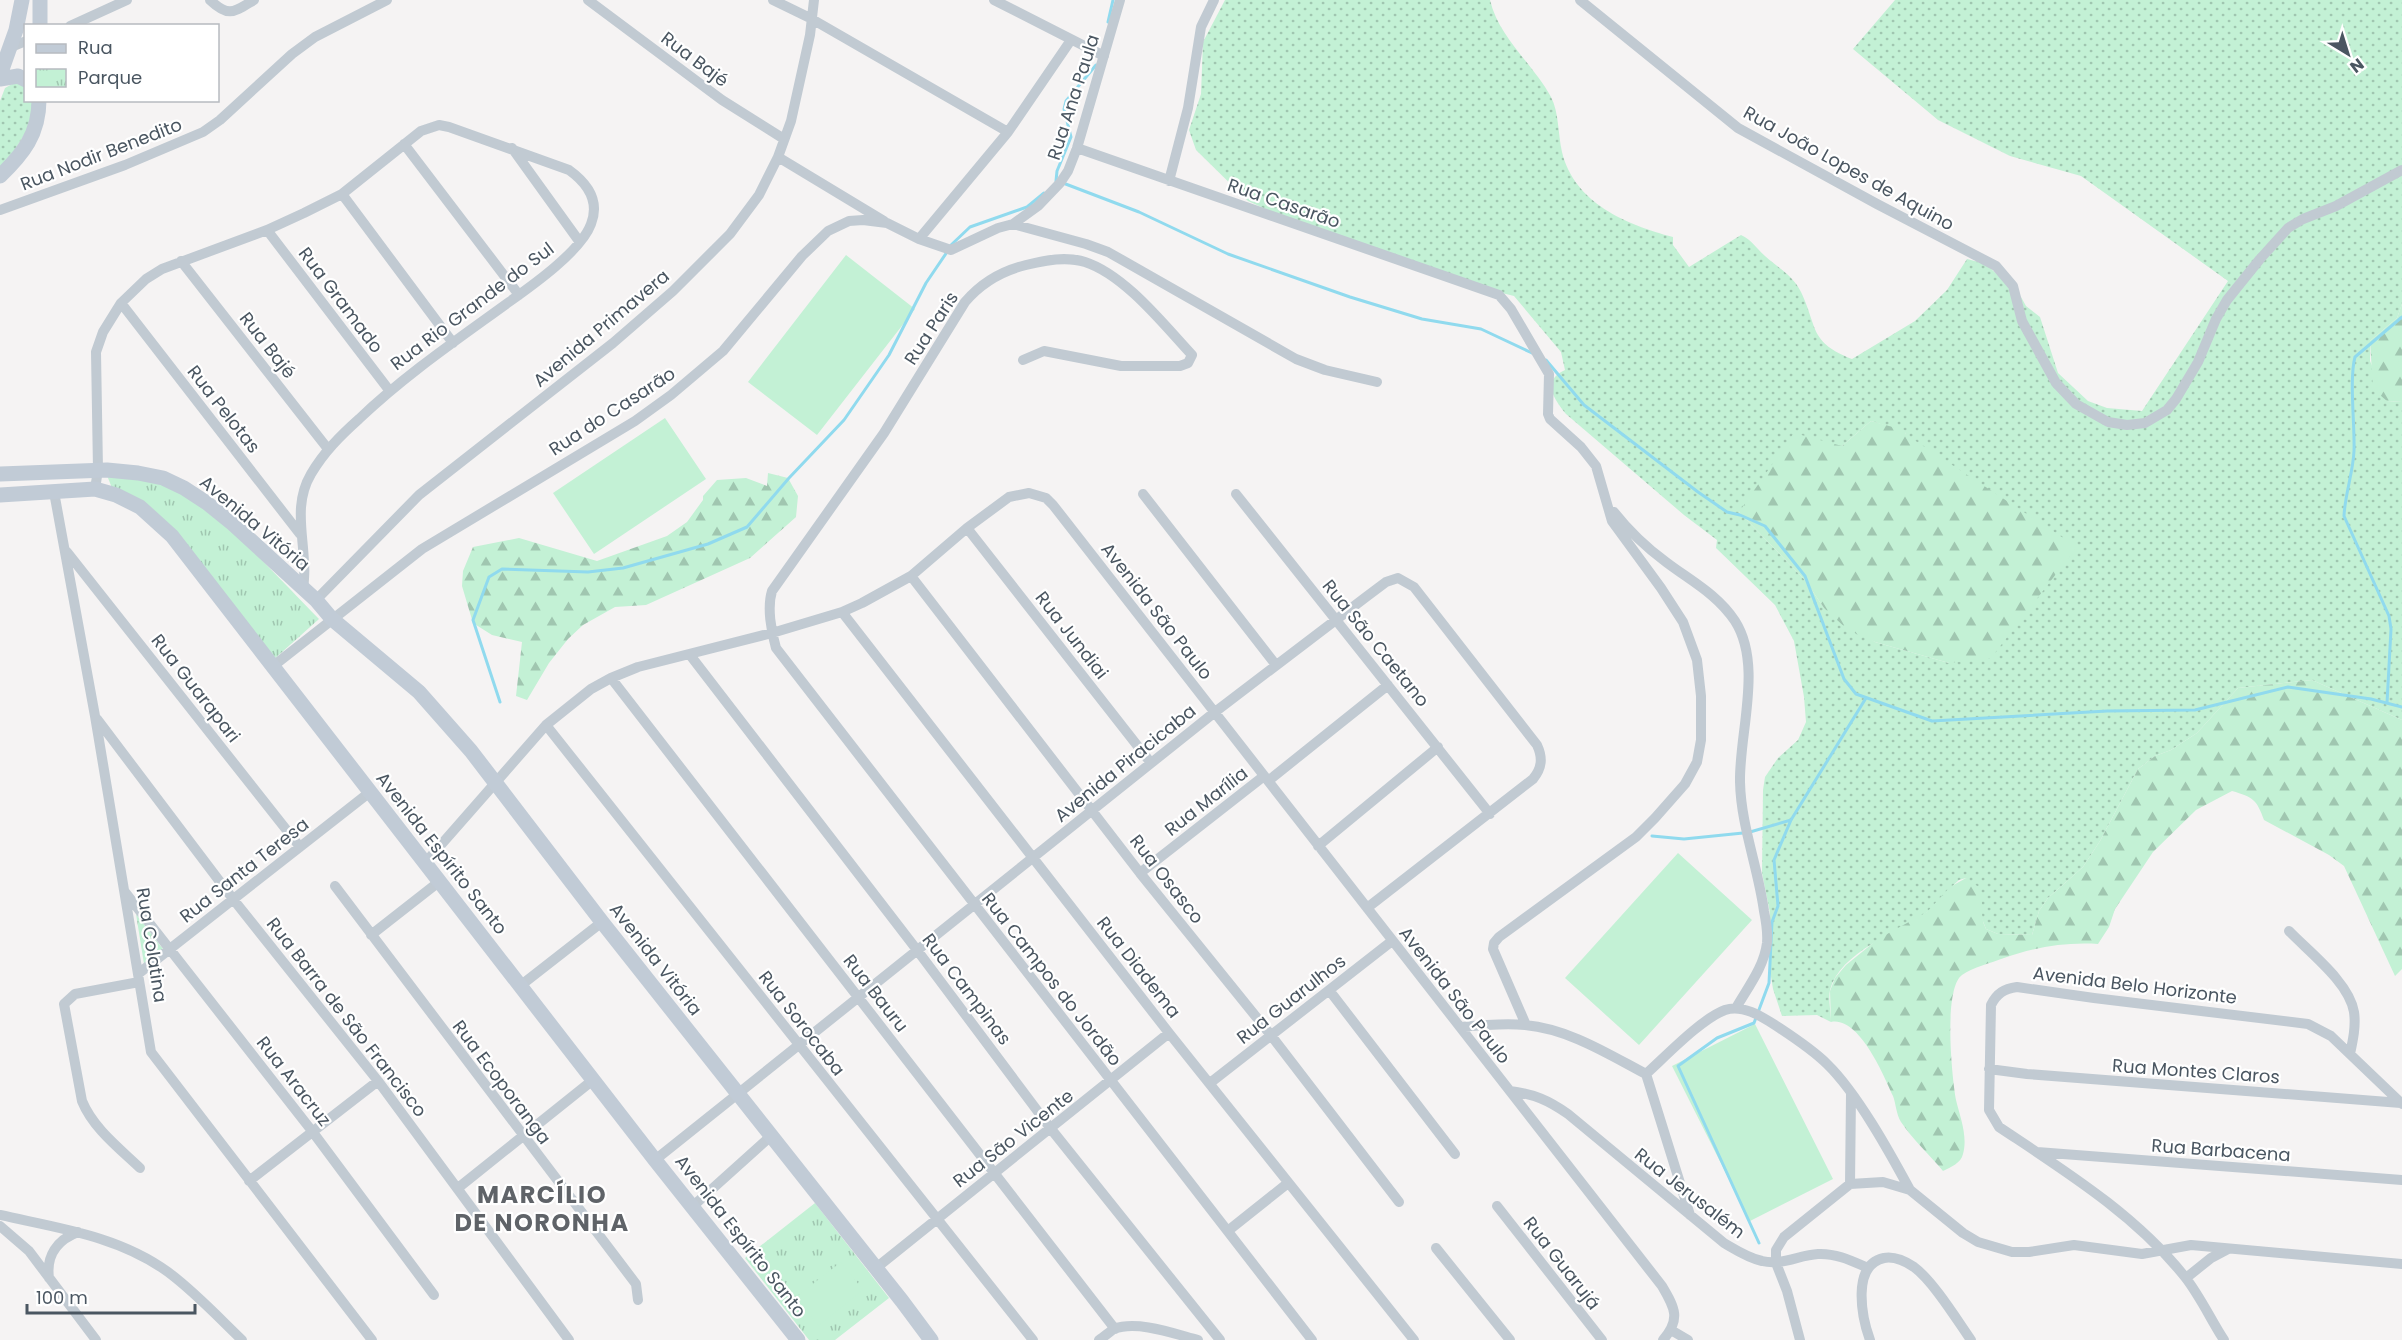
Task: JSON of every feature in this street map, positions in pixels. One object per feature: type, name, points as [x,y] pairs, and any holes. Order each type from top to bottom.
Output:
[{"type":"street","points":[[22,0],[16,30],[0,77],[18,76],[24,79]]},
{"type":"street","points":[[40,0],[40,24]]},
{"type":"street","points":[[74,24],[127,0]]},
{"type":"street","points":[[210,0],[225,12],[230,13],[254,0]]},
{"type":"street","name":"Rua Nodir Benedito","points":[[0,210],[144,157],[203,132],[220,120],[292,54],[315,37],[387,0]]},
{"type":"street","name":"Rua Bajé","points":[[588,0],[722,99],[784,139]]},
{"type":"street","points":[[773,0],[810,18],[1008,132]]},
{"type":"street","name":"Avenida Primavera","points":[[316,600],[419,495],[613,343],[673,291],[743,218],[759,195],[778,158],[790,121],[810,35],[810,18],[814,0]]},
{"type":"street","points":[[994,0],[1104,56]]},
{"type":"street","name":"Rua Ana Paula","points":[[919,239],[951,250],[998,228],[1013,224],[1050,195],[1068,171],[1077,148],[1120,0]]},
{"type":"street","points":[[1168,181],[1190,102],[1201,27],[1214,0]]},
{"type":"street","name":"Rua João Lopes de Aquino","points":[[1580,0],[1738,128],[1876,204],[1996,266],[2013,286],[2022,321],[2062,392],[2091,414],[2108,422],[2127,425],[2145,423],[2167,410],[2198,362],[2216,319],[2228,300],[2288,228],[2303,219],[2336,206],[2402,170]]},
{"type":"street","points":[[919,239],[1008,132],[1071,40]]},
{"type":"street","points":[[9,48],[24,42]]},
{"type":"street","points":[[0,176],[30,141],[38,121],[39,102]]},
{"type":"street","name":"Rua Rio Grande do Sul","points":[[102,470],[96,352],[107,324],[121,303],[146,279],[182,261],[267,230],[342,194],[421,131],[439,125],[512,148],[569,170],[589,190],[594,203],[591,225],[579,241],[560,262],[519,295],[389,390],[327,448],[310,477],[301,507],[303,590]]},
{"type":"street","points":[[404,144],[519,295]]},
{"type":"street","points":[[512,148],[579,241]]},
{"type":"street","name":"Rua Casarão","points":[[1077,148],[1499,295],[1511,309],[1549,374],[1548,414],[1550,420],[1593,460],[1609,504]]},
{"type":"street","points":[[778,158],[887,223]]},
{"type":"street","points":[[342,194],[453,343]]},
{"type":"street","name":"Rua do Casarão","points":[[332,619],[422,549],[635,421],[671,395],[723,351],[802,256],[828,231],[849,221],[863,220],[887,223],[919,239]]},
{"type":"street","points":[[1013,224],[1108,252],[1296,359],[1325,370],[1377,382]]},
{"type":"street","name":"Rua Gramado","points":[[267,230],[389,390]]},
{"type":"street","name":"Rua Paris","points":[[772,633],[770,601],[772,591],[884,433],[966,302],[977,289],[993,278],[1012,269],[1037,262],[1060,259],[1085,262],[1106,273],[1138,298],[1192,355],[1188,363],[1179,366],[1121,366],[1044,351],[1023,360]]},
{"type":"street","name":"Rua Bajé","points":[[182,261],[327,448]]},
{"type":"street","name":"Rua Pelotas","points":[[121,303],[300,534]]},
{"type":"street","points":[[95,489],[102,470]]},
{"type":"street","name":"Avenida Vitória","points":[[0,474],[102,470],[155,476],[184,488],[233,524],[316,600],[332,619],[418,692],[450,726],[540,839],[602,922],[739,1093],[931,1340]]},
{"type":"street","name":"Avenida Espírito Santo","points":[[0,495],[95,489],[116,495],[140,507],[156,519],[172,536],[655,1160],[798,1340]]},
{"type":"street","name":"Rua Colatina","points":[[54,492],[95,716],[149,1046],[153,1057],[370,1338]]},
{"type":"street","name":"Avenida São Paulo","points":[[425,863],[546,725],[591,689],[638,667],[772,633],[842,612],[911,576],[967,528],[1009,497],[1029,493],[1046,498],[1662,1286],[1673,1305],[1676,1317],[1671,1330]]},
{"type":"street","points":[[1143,494],[1276,665]]},
{"type":"street","name":"Rua São Caetano","points":[[1236,494],[1490,814]]},
{"type":"street","points":[[1609,504],[1626,528],[1666,562],[1703,587],[1720,602],[1735,621],[1742,636],[1747,664],[1747,716],[1740,761],[1740,803],[1761,886],[1767,943],[1759,970],[1736,1008]]},
{"type":"street","points":[[1526,1025],[1493,950],[1494,943],[1499,937],[1636,837],[1685,784],[1697,762],[1701,740],[1701,696],[1697,660],[1683,622],[1612,521],[1609,504]]},
{"type":"street","name":"Rua Jundiai","points":[[967,528],[1151,763]]},
{"type":"street","name":"Rua Guarapari","points":[[65,550],[300,847]]},
{"type":"street","name":"Rua Osasco","points":[[911,576],[1140,873],[1270,1034],[1399,1202]]},
{"type":"street","name":"Avenida Piracicaba","points":[[655,1160],[1215,712],[1386,582],[1398,578],[1414,587],[1537,745],[1541,754],[1539,773],[1490,814],[1367,908]]},
{"type":"street","name":"Rua Diadema","points":[[842,612],[1169,1033],[1414,1340]]},
{"type":"street","points":[[272,667],[332,619]]},
{"type":"street","name":"Rua Campos do Jordão","points":[[772,633],[779,653],[1229,1230],[1312,1340]]},
{"type":"street","name":"Rua Campinas","points":[[690,655],[917,950],[1051,1129],[1220,1340]]},
{"type":"street","name":"Rua Bauru","points":[[611,678],[1115,1329]]},
{"type":"street","name":"Rua Marília","points":[[1140,873],[1388,685]]},
{"type":"street","name":"Rua Barra de São Francisco","points":[[95,716],[233,900],[378,1081],[569,1340]]},
{"type":"street","name":"Rua Sorocaba","points":[[546,725],[1032,1340]]},
{"type":"street","points":[[1318,846],[1438,747]]},
{"type":"street","name":"Rua Santa Teresa","points":[[138,978],[170,949],[370,792]]},
{"type":"street","points":[[371,935],[440,881]]},
{"type":"street","name":"Rua Ecoporanga","points":[[335,886],[522,1137],[636,1284],[638,1300]]},
{"type":"street","name":"Rua Aracruz","points":[[123,890],[312,1131],[434,1295]]},
{"type":"street","points":[[520,986],[602,922]]},
{"type":"street","points":[[2289,931],[2338,981],[2348,995],[2354,1010],[2355,1026],[2350,1054]]},
{"type":"street","name":"Rua Guarulhos","points":[[1210,1083],[1392,941]]},
{"type":"street","points":[[138,978],[75,994],[64,1004],[82,1101],[86,1111],[107,1137],[140,1168]]},
{"type":"street","name":"Avenida Belo Horizonte","points":[[2224,1340],[2186,1278],[2129,1220],[1999,1127],[1994,1120],[1989,1110],[1991,1005],[2001,992],[2017,987],[2308,1024],[2331,1035],[2401,1103]]},
{"type":"street","points":[[1329,990],[1455,1154]]},
{"type":"street","points":[[1646,1074],[1712,1018],[1724,1010],[1736,1008],[1766,1019],[1828,1064],[1851,1094],[1891,1155],[1910,1190],[1963,1233],[1995,1248],[2012,1252],[2029,1252],[2074,1245],[2127,1253],[2161,1251],[2190,1245],[2402,1264]]},
{"type":"street","points":[[1460,1027],[1495,1024],[1526,1025],[1556,1032],[1586,1043],[1646,1074],[1690,1215]]},
{"type":"street","name":"Rua São Vicente","points":[[876,1268],[1169,1033]]},
{"type":"street","name":"Rua Montes Claros","points":[[1989,1069],[2027,1074],[2401,1103]]},
{"type":"street","points":[[458,1188],[593,1080]]},
{"type":"street","points":[[249,1181],[378,1081]]},
{"type":"street","name":"Rua Jerusalém","points":[[1510,1092],[1528,1093],[1546,1099],[1724,1243],[1748,1256],[1763,1262],[1776,1263],[1818,1254],[1844,1258],[1868,1268]]},
{"type":"street","points":[[1850,1184],[1851,1094]]},
{"type":"street","points":[[692,1207],[771,1136]]},
{"type":"street","name":"Rua Barbacena","points":[[2037,1152],[2402,1180]]},
{"type":"street","points":[[1800,1340],[1787,1291],[1776,1263],[1776,1250],[1784,1237],[1850,1184],[1883,1182],[1910,1190]]},
{"type":"street","points":[[1229,1230],[1288,1183]]},
{"type":"street","name":"Rua Guarujá","points":[[1497,1206],[1602,1340]]},
{"type":"street","points":[[0,1215],[78,1232],[124,1246],[154,1262],[180,1282],[242,1340]]},
{"type":"street","points":[[0,1226],[28,1251],[96,1340]]},
{"type":"street","points":[[49,1278],[49,1265],[53,1252],[63,1239],[78,1232]]},
{"type":"street","points":[[1436,1248],[1510,1340]]},
{"type":"street","points":[[2186,1278],[2211,1258],[2228,1249]]},
{"type":"street","points":[[1870,1340],[1864,1324],[1863,1281],[1868,1268],[1873,1263],[1888,1258],[1896,1258],[1915,1268],[1971,1340]]},
{"type":"street","points":[[1099,1340],[1115,1329],[1155,1329],[1198,1340]]},
{"type":"street","points":[[1663,1340],[1671,1330],[1688,1340]]},
{"type":"green space","points":[[1225,0],[1490,0],[1501,27],[1544,85],[1554,103],[1562,152],[1568,170],[1578,185],[1590,198],[1621,218],[1673,237],[1673,245],[1689,267],[1741,235],[1745,237],[1790,276],[1798,286],[1821,340],[1838,353],[1852,359],[1915,321],[1947,290],[1967,259],[1986,264],[2021,297],[2026,306],[2040,317],[2058,373],[2088,401],[2107,408],[2142,411],[2228,281],[2081,176],[2010,156],[1938,120],[1853,49],[1895,0],[2402,0],[2402,304],[2397,318],[2370,341],[2370,361],[2387,401],[2402,402],[2402,720],[2312,680],[2238,688],[2197,733],[2171,750],[2155,756],[2138,769],[2100,841],[2083,867],[2048,898],[2039,911],[2032,935],[1998,934],[1986,929],[1966,878],[1959,880],[1926,913],[1871,944],[1845,965],[1830,990],[1831,1022],[1817,1015],[1782,1016],[1773,989],[1769,964],[1770,913],[1762,873],[1763,790],[1765,777],[1778,758],[1798,740],[1806,722],[1794,641],[1775,605],[1716,548],[1717,540],[1684,515],[1566,414],[1552,390],[1553,379],[1565,370],[1561,352],[1514,296],[1486,289],[1285,218],[1248,201],[1196,150],[1189,130],[1201,94],[1203,42]],"holes":[[[1871,421],[1906,432],[1905,434],[1949,663],[1875,642],[1824,608],[1805,580],[1739,512],[1842,446]]]},
{"type":"green space","points":[[14,83],[24,84],[24,102],[37,102],[33,121],[0,173],[0,101],[5,88]]},
{"type":"green space","points":[[846,255],[915,309],[817,435],[748,382]]},
{"type":"green space","points":[[2402,304],[2402,402],[2387,401],[2373,389],[2370,341],[2397,318]]},
{"type":"green space","points":[[665,418],[706,479],[594,554],[553,493]]},
{"type":"green space","points":[[1871,421],[1907,431],[1905,434],[2077,547],[1991,658],[1949,663],[1875,642],[1848,630],[1824,608],[1805,580],[1739,512],[1794,433],[1842,446]]},
{"type":"green space","points":[[106,473],[158,483],[185,495],[226,526],[319,619],[272,661],[175,530],[146,503],[112,488]]},
{"type":"green space","points":[[768,473],[788,478],[798,496],[796,517],[750,558],[646,605],[615,607],[583,625],[568,639],[549,663],[527,700],[516,696],[522,642],[492,635],[473,623],[462,586],[463,571],[473,547],[519,538],[597,561],[667,536],[687,522],[703,500],[703,496],[717,480],[746,478],[767,486]]},
{"type":"green space","points":[[2312,680],[2402,720],[2402,969],[2395,976],[2344,866],[2329,855],[2264,820],[2253,800],[2232,791],[2196,810],[2153,852],[2115,909],[2109,927],[2098,944],[2038,948],[1982,965],[1962,975],[1956,983],[1952,997],[1950,1034],[1954,1089],[1965,1140],[1960,1160],[1943,1171],[1901,1122],[1893,1096],[1877,1062],[1861,1038],[1851,1028],[1841,1023],[1831,1022],[1830,991],[1835,978],[1846,965],[1878,939],[1927,912],[1950,887],[1966,878],[1980,888],[1986,929],[1998,934],[2032,935],[2039,911],[2048,898],[2083,867],[2100,841],[2138,769],[2155,756],[2171,750],[2197,733],[2238,688]]},
{"type":"green space","points":[[1678,853],[1752,920],[1639,1045],[1565,978]]},
{"type":"green space","points":[[136,914],[163,949],[144,964]]},
{"type":"green space","points":[[1755,1024],[1833,1179],[1750,1221],[1672,1066]]},
{"type":"green space","points":[[815,1203],[889,1298],[835,1340],[809,1340],[745,1258]]},
{"type":"green space","points":[[841,1262],[863,1290],[818,1326],[796,1297]]},
{"type":"waterway","points":[[1108,22],[1113,0]]},
{"type":"waterway","points":[[1056,181],[1057,171],[1071,137],[1064,109],[1066,101],[1096,65]]},
{"type":"waterway","points":[[1063,183],[1139,212],[1228,254],[1350,297],[1422,319],[1481,329],[1532,353]]},
{"type":"waterway","points":[[950,246],[970,227],[1027,207],[1044,193]]},
{"type":"waterway","points":[[500,702],[473,620],[489,577],[502,569],[588,572],[623,568],[708,544],[747,527],[844,420],[889,355],[926,283],[947,252]]},
{"type":"waterway","points":[[2387,703],[2391,629],[2389,616],[2344,516],[2354,451],[2352,390],[2355,357],[2402,317]]},
{"type":"waterway","points":[[1546,360],[1584,405],[1698,492],[1727,512],[1765,526],[1805,576],[1844,679],[1856,694],[1932,721],[2107,711],[2195,710],[2288,687],[2371,699],[2402,707]]},
{"type":"waterway","points":[[1759,1243],[1678,1066],[1717,1038],[1754,1023],[1769,983],[1772,922],[1778,906],[1774,860],[1791,820],[1866,698]]},
{"type":"waterway","points":[[1750,832],[1791,820]]},
{"type":"waterway","points":[[1652,836],[1684,839],[1743,833]]},
{"type":"district","name":"MARCÍLIO DE NORONHA","points":[[542,1208]]}]
